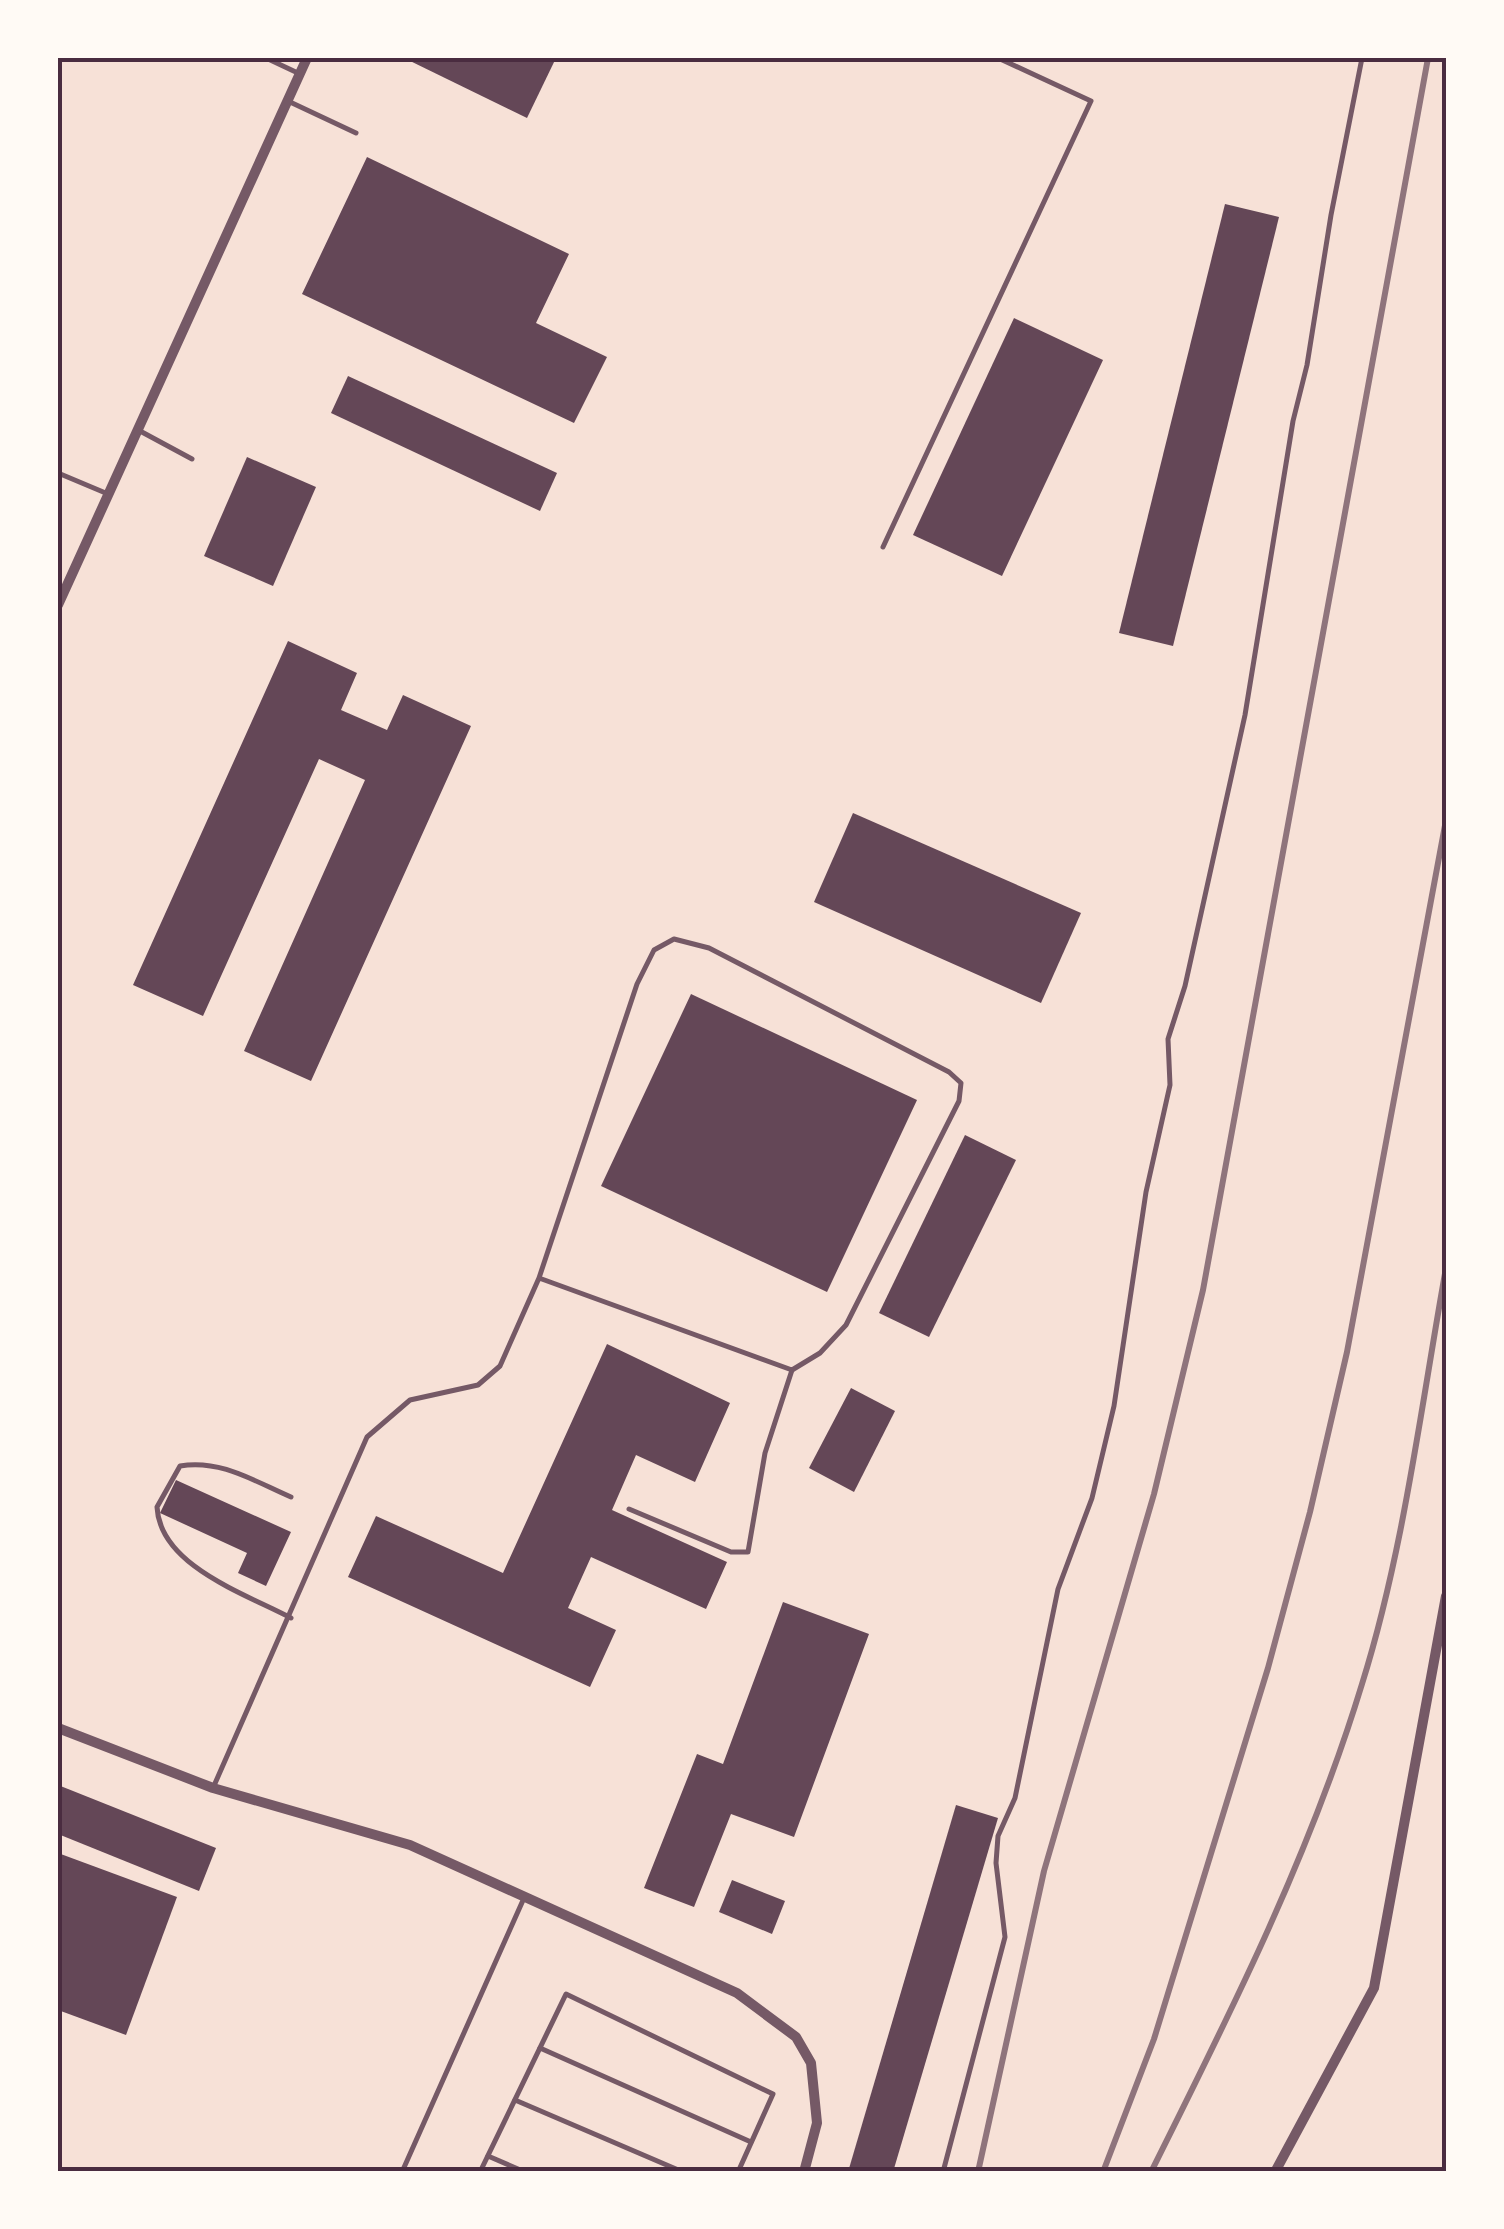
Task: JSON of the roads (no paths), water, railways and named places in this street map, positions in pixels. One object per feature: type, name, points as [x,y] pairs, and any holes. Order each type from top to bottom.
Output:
[{"type":"street","points":[[58,605],[307,58]]},
{"type":"street","points":[[1275,2172],[1374,1988],[1446,1596]]},
{"type":"street","points":[[58,1728],[213,1788],[410,1845],[737,1993],[796,2038],[811,2063],[817,2123],[804,2172]]},
{"type":"lane","points":[[266,58],[300,74]]},
{"type":"lane","points":[[883,548],[1091,101],[998,58]]},
{"type":"lane","points":[[943,2172],[1005,1937],[996,1862],[998,1836],[1014,1798],[1039,1699],[1058,1589],[1092,1498],[1114,1406],[1146,1192],[1170,1085],[1168,1040],[1185,986],[1245,715],[1292,421],[1310,349],[1330,215],[1362,58]]},
{"type":"lane","points":[[288,101],[356,133]]},
{"type":"lane","points":[[138,430],[192,459]]},
{"type":"lane","points":[[58,473],[108,494]]},
{"type":"lane","points":[[213,1788],[292,1618],[338,1496],[367,1437],[410,1400],[478,1385],[500,1366],[539,1278],[637,984],[654,950],[674,939],[710,948],[948,1072],[961,1083],[959,1101],[846,1325],[820,1353],[792,1370],[766,1453],[748,1552],[731,1552],[629,1508]]},
{"type":"lane","points":[[539,1278],[792,1370]]},
{"type":"lane","points":[[291,1497],[226,1468],[199,1463],[180,1466],[157,1507],[164,1540],[184,1558],[292,1618]]},
{"type":"lane","points":[[402,2172],[526,1896]]},
{"type":"lane","points":[[480,2172],[566,1994],[774,2094],[738,2172]]},
{"type":"lane","points":[[540,2048],[752,2142]]},
{"type":"lane","points":[[514,2100],[683,2172]]},
{"type":"lane","points":[[488,2156],[525,2172]]},
{"type":"railway","points":[[978,2172],[1044,1871],[1154,1494],[1203,1290],[1428,58]]},
{"type":"railway","points":[[1103,2172],[1154,2039],[1268,1668],[1310,1512],[1347,1352],[1446,820]]},
{"type":"railway","points":[[1151,2172],[1267,1932],[1318,1810],[1362,1684],[1389,1582],[1446,1268]]}]
